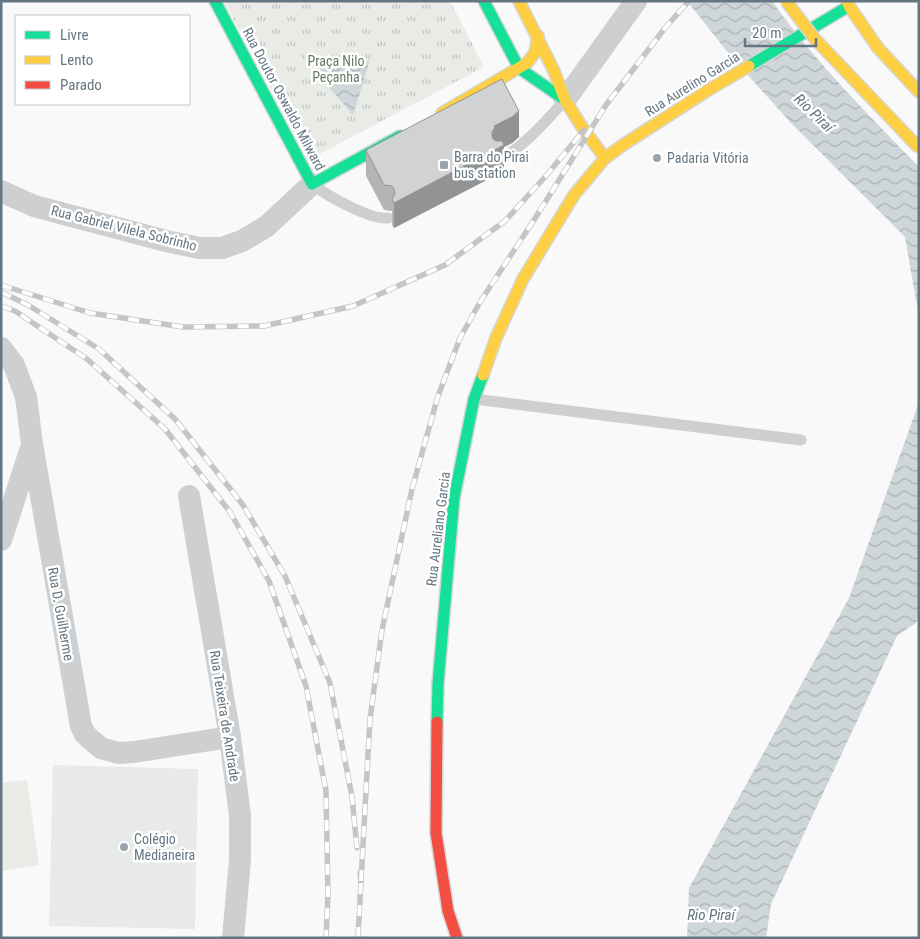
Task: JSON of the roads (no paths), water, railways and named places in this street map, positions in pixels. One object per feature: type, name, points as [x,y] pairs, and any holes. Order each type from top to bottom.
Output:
[{"type":"street","name":"Rua Doutor Oswaldo Milward","points":[[215,1],[312,184]]},
{"type":"street","points":[[484,1],[519,68],[565,100]]},
{"type":"street","points":[[520,1],[554,71],[565,100],[605,158]]},
{"type":"street","points":[[786,1],[815,39],[919,148]]},
{"type":"street","points":[[565,100],[636,2]]},
{"type":"street","points":[[848,4],[878,48],[919,92]]},
{"type":"street","name":"Rua Aurelino Garcia","points":[[605,158],[705,92],[817,26],[848,4]]},
{"type":"street","points":[[429,120],[527,63],[535,53],[538,36]]},
{"type":"street","name":"Rua Gabriel Vilela Sobrinho","points":[[1,191],[34,206],[166,241],[199,248],[222,248],[242,241],[266,226],[312,184],[412,129]]},
{"type":"street","name":"Rua Aureliano Garcia","points":[[457,938],[448,911],[436,833],[438,684],[454,498],[474,399],[496,338],[523,278],[574,195],[605,158]]},
{"type":"street","name":"Rua D. Guilherme","points":[[1,348],[14,365],[26,397],[32,444],[77,703],[85,734],[101,748],[118,753],[230,737]]},
{"type":"street","points":[[1,540],[32,444]]},
{"type":"street","name":"Rua Teixeira de Andrade","points":[[189,496],[230,737],[240,816],[240,860],[233,938]]},
{"type":"lane","points":[[499,160],[524,143],[565,100]]},
{"type":"lane","points":[[312,184],[334,199],[353,208],[388,218]]},
{"type":"lane","points":[[474,399],[801,440]]},
{"type":"water","name":"Rio Piraí","points":[[687,1],[772,1],[824,66],[919,167],[919,317],[905,237],[790,122],[729,54]]},
{"type":"water","points":[[370,60],[353,115],[315,71]]},
{"type":"water","name":"Rio Piraí","points":[[919,402],[919,614],[916,623],[897,636],[771,904],[766,938],[687,938],[689,888],[849,598]]},
{"type":"railway","points":[[361,881],[370,719],[382,630],[412,489],[438,396],[460,338],[480,302],[606,105],[665,28],[689,1]]},
{"type":"railway","points":[[1,285],[90,313],[183,327],[264,326],[353,306],[445,265],[505,221],[584,130]]},
{"type":"railway","points":[[1,292],[28,305],[99,349],[175,419],[243,505],[285,576],[330,683],[352,797],[357,848]]},
{"type":"railway","points":[[1,306],[15,311],[87,359],[165,429],[230,512],[269,581],[306,686],[326,791],[328,893],[326,938]]},
{"type":"railway","points":[[358,938],[360,873]]},
{"type":"place","name":"Padaria Vitória","points":[[657,158]]},
{"type":"place","name":"Barra do Pirai bus station","points":[[444,165]]},
{"type":"place","name":"Colégio Medianeira","points":[[124,847]]},
{"type":"park label","name":"Praça Nilo Peçanha","points":[[336,69]]}]
